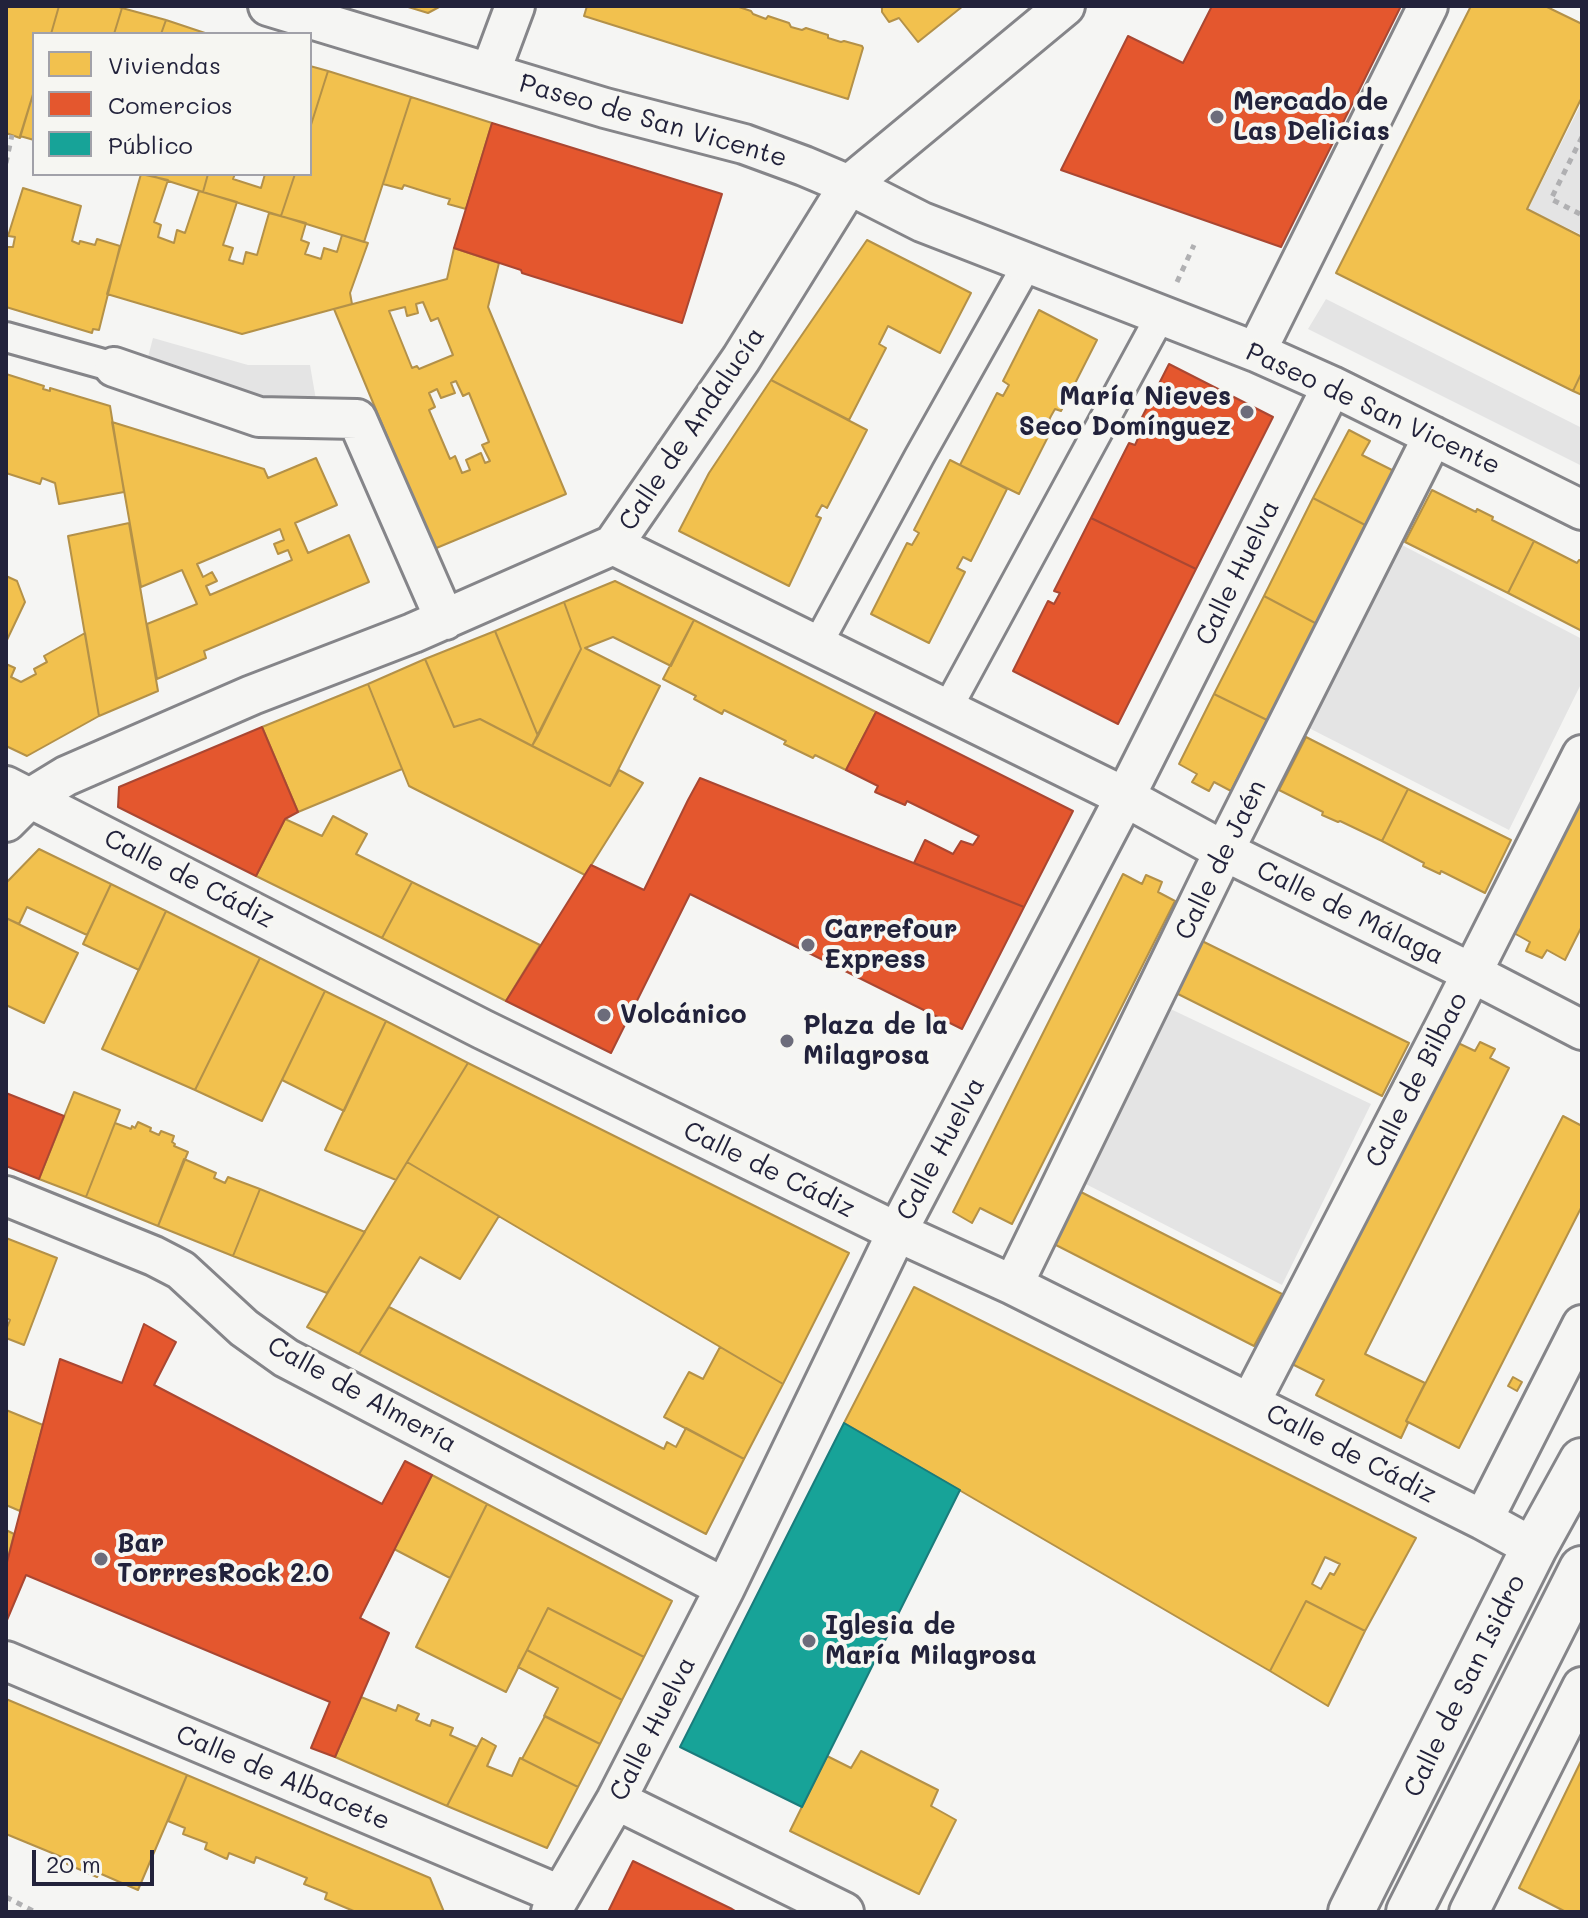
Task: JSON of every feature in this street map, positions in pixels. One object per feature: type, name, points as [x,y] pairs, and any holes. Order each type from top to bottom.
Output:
[{"type":"main road","name":"Calle de San Isidro","points":[[1351,1912],[1534,1548],[1582,1461]]},
{"type":"main road","name":"Calle de San Isidro","points":[[1409,1912],[1582,1569]]},
{"type":"street","name":"Paseo de San Vicente","points":[[268,6],[605,108],[744,144],[804,166],[922,222],[1256,352],[1332,386],[1582,510]]},
{"type":"street","points":[[490,73],[515,6]]},
{"type":"street","name":"Calle de Andalucía","points":[[14,802],[252,695],[445,620],[613,545],[741,359],[849,185],[1065,6]]},
{"type":"street","points":[[1256,352],[1428,6]]},
{"type":"street","points":[[817,645],[1028,263]]},
{"type":"street","points":[[947,709],[1161,315]]},
{"type":"street","points":[[6,337],[114,367],[259,417],[357,419],[445,620]]},
{"type":"street","name":"Calle Huelva","points":[[556,1903],[616,1800],[725,1588],[897,1232],[1125,797],[1332,386]]},
{"type":"street","name":"Calle de Jaén","points":[[1013,1285],[1224,851],[1433,436]]},
{"type":"street","name":"Calle de Málaga","points":[[613,545],[1125,797],[1224,851],[1582,1030]]},
{"type":"street","name":"Calle de Bilbao","points":[[1250,1403],[1582,755]]},
{"type":"street","name":"Calle de Cádiz","points":[[14,802],[897,1232],[1013,1285],[1534,1548]]},
{"type":"street","name":"Calle de Almería","points":[[6,1196],[181,1270],[244,1328],[286,1358],[725,1588]]},
{"type":"street","points":[[1483,1520],[1582,1325]]},
{"type":"street","name":"Calle de Albacete","points":[[6,1661],[556,1903]]},
{"type":"street","points":[[1469,1912],[1582,1687]]},
{"type":"street","points":[[616,1800],[844,1912]]},
{"type":"path","points":[[6,163],[12,135]]},
{"type":"path","points":[[1582,137],[1551,199],[1582,215]]},
{"type":"path","points":[[6,1897],[35,1912]]},
{"type":"shaded area","points":[[1582,102],[1582,235],[1528,209]]},
{"type":"shaded area","points":[[1326,299],[1582,428],[1582,466],[1308,329]]},
{"type":"shaded area","points":[[153,338],[248,365],[310,365],[316,400],[261,402],[148,357]]},
{"type":"shaded area","points":[[1402,545],[1582,639],[1582,682],[1509,830],[1305,726]]},
{"type":"shaded area","points":[[1160,1004],[1371,1104],[1282,1285],[1078,1180]]},
{"type":"building: Viviendas","points":[[6,6],[59,6],[52,32],[32,32],[32,98],[20,138],[6,133]]},
{"type":"building: Viviendas","points":[[59,6],[122,8],[115,32],[52,32]]},
{"type":"building: Viviendas","points":[[405,6],[441,6],[428,13]]},
{"type":"building: Viviendas","points":[[587,6],[736,6],[766,19],[768,16],[789,23],[791,27],[806,28],[863,48],[848,99],[584,16]]},
{"type":"building: Viviendas","points":[[879,6],[963,6],[918,42],[899,18],[889,22]]},
{"type":"building: Viviendas","points":[[1471,6],[1545,6],[1582,24],[1582,97],[1527,209],[1582,237],[1582,372],[1573,391],[1336,273]]},
{"type":"building: Viviendas","points":[[122,8],[166,20],[162,32],[115,32]]},
{"type":"building: Viviendas","points":[[166,20],[202,32],[162,32]]},
{"type":"building: Viviendas","points":[[312,67],[328,71],[312,122]]},
{"type":"building: Viviendas","points":[[328,71],[411,97],[364,242],[281,216],[294,176],[312,176],[312,122]]},
{"type":"building: Viviendas","points":[[32,97],[32,139],[20,136]]},
{"type":"building: Viviendas","points":[[411,97],[492,123],[466,209],[448,204],[450,199],[404,185],[402,189],[383,184]]},
{"type":"building: Viviendas","points":[[140,176],[168,180],[154,222],[161,225],[158,237],[174,243],[177,230],[185,233],[199,191],[237,202],[223,245],[233,248],[229,260],[243,264],[246,252],[257,255],[269,213],[306,223],[301,240],[309,243],[305,254],[321,259],[324,248],[337,252],[342,235],[368,243],[350,293],[352,304],[242,334],[107,294]]},
{"type":"building: Viviendas","points":[[152,176],[207,176],[203,192]]},
{"type":"building: Viviendas","points":[[207,176],[234,176],[233,179],[261,188],[264,176],[294,176],[281,216],[203,192]]},
{"type":"building: Viviendas","points":[[23,188],[81,206],[72,241],[95,245],[97,239],[120,246],[99,330],[93,329],[92,333],[6,307],[6,247],[13,247],[15,237],[8,236]]},
{"type":"building: Viviendas","points":[[867,240],[971,293],[940,353],[888,326],[879,344],[886,348],[849,420],[771,380]]},
{"type":"building: Viviendas","points":[[454,248],[499,263],[488,307],[566,494],[434,549],[334,309],[447,279]],"holes":[[[423,302],[431,321],[438,318],[453,355],[419,369],[417,366],[412,368],[389,311],[405,307],[407,316],[418,313],[416,304]],[[456,381],[463,396],[469,393],[489,442],[482,445],[490,461],[485,463],[481,453],[466,460],[470,470],[462,473],[455,456],[450,459],[429,410],[435,407],[429,393],[437,389],[441,398],[455,393],[451,383]]]},
{"type":"building: Viviendas","points":[[1039,310],[1097,340],[1061,411],[1055,409],[1051,416],[1049,420],[1055,423],[1019,494],[960,465],[997,393],[1003,396],[1009,385],[1003,381]]},
{"type":"building: Viviendas","points":[[1582,372],[1582,395],[1573,391]]},
{"type":"building: Viviendas","points":[[6,374],[44,386],[43,389],[50,391],[50,388],[110,406],[124,492],[59,504],[55,483],[42,478],[40,484],[6,473]]},
{"type":"building: Viviendas","points":[[771,380],[867,430],[827,508],[822,505],[816,516],[821,518],[789,586],[679,531],[709,473]]},
{"type":"building: Viviendas","points":[[112,422],[264,469],[268,478],[316,458],[337,505],[295,523],[308,553],[349,535],[369,582],[204,651],[206,658],[157,679],[147,624],[197,604],[182,570],[141,587]],"holes":[[[280,529],[284,540],[274,544],[278,554],[288,550],[292,560],[210,595],[206,586],[217,581],[212,572],[203,577],[197,564]]]},
{"type":"building: Viviendas","points":[[1349,430],[1370,441],[1362,455],[1394,471],[1367,526],[1313,498]]},
{"type":"building: Viviendas","points":[[950,460],[1007,489],[971,561],[963,557],[957,568],[965,572],[929,643],[871,614],[907,543],[912,545],[919,533],[914,530]]},
{"type":"building: Viviendas","points":[[1432,490],[1493,517],[1492,520],[1534,541],[1508,593],[1405,542]]},
{"type":"building: Viviendas","points":[[1313,498],[1367,526],[1317,624],[1264,596]]},
{"type":"building: Viviendas","points":[[129,523],[158,691],[99,716],[68,536]]},
{"type":"building: Viviendas","points":[[1534,541],[1577,563],[1582,561],[1582,631],[1508,593]]},
{"type":"building: Viviendas","points":[[6,576],[17,581],[25,602],[6,642]]},
{"type":"building: Viviendas","points":[[615,581],[694,620],[671,666],[613,637],[585,648],[660,686],[610,786],[532,746],[581,649],[564,602]]},
{"type":"building: Viviendas","points":[[1264,596],[1317,624],[1267,720],[1214,694]]},
{"type":"building: Viviendas","points":[[564,602],[581,649],[538,736],[495,631]]},
{"type":"building: Viviendas","points":[[694,620],[876,712],[846,770],[784,744],[786,741],[724,710],[722,714],[663,679]]},
{"type":"building: Viviendas","points":[[495,631],[538,736],[532,746],[480,719],[454,727],[425,659]]},
{"type":"building: Viviendas","points":[[85,633],[99,716],[27,756],[6,746],[6,664],[15,668],[11,677],[21,682],[36,674],[34,669],[47,662],[44,656]]},
{"type":"building: Viviendas","points":[[425,659],[454,727],[480,719],[610,786],[619,770],[643,783],[585,875],[409,786],[368,684]]},
{"type":"building: Viviendas","points":[[368,684],[402,769],[298,812],[262,727]]},
{"type":"building: Viviendas","points":[[1214,694],[1267,720],[1231,791],[1214,782],[1209,791],[1192,782],[1197,774],[1179,764]]},
{"type":"building: Viviendas","points":[[1306,737],[1408,789],[1382,841],[1322,815],[1323,812],[1279,790]]},
{"type":"building: Viviendas","points":[[1408,789],[1511,840],[1485,893],[1441,871],[1440,874],[1423,866],[1424,863],[1382,841]]},
{"type":"building: Viviendas","points":[[1582,795],[1582,926],[1565,960],[1547,950],[1542,958],[1526,951],[1530,942],[1512,932]]},
{"type":"building: Viviendas","points":[[333,816],[367,834],[356,854],[412,882],[382,938],[256,876],[285,819],[322,836]]},
{"type":"building: Viviendas","points":[[39,849],[111,884],[87,935],[27,907],[19,924],[6,918],[6,883]]},
{"type":"building: Viviendas","points":[[1123,874],[1142,884],[1146,875],[1162,882],[1158,892],[1175,901],[1012,1224],[980,1208],[972,1223],[953,1212]]},
{"type":"building: Viviendas","points":[[412,882],[540,945],[506,1001],[382,938]]},
{"type":"building: Viviendas","points":[[111,884],[166,911],[139,970],[83,944]]},
{"type":"building: Viviendas","points":[[166,911],[260,958],[195,1090],[102,1049]]},
{"type":"building: Viviendas","points":[[6,918],[78,953],[44,1023],[6,1005]]},
{"type":"building: Viviendas","points":[[1202,941],[1409,1043],[1382,1096],[1176,993]]},
{"type":"building: Viviendas","points":[[260,958],[325,991],[262,1121],[195,1090]]},
{"type":"building: Viviendas","points":[[325,991],[386,1021],[344,1111],[282,1080]]},
{"type":"building: Viviendas","points":[[386,1021],[468,1063],[396,1180],[325,1150]]},
{"type":"building: Viviendas","points":[[1456,1042],[1475,1051],[1480,1042],[1495,1049],[1490,1058],[1509,1068],[1365,1354],[1425,1383],[1401,1438],[1316,1395],[1324,1380],[1292,1364]]},
{"type":"building: Viviendas","points":[[468,1063],[849,1253],[783,1384],[407,1162]]},
{"type":"building: Viviendas","points":[[74,1092],[120,1110],[86,1197],[39,1179]]},
{"type":"building: Viviendas","points":[[1563,1116],[1582,1126],[1582,1206],[1459,1448],[1406,1421]]},
{"type":"building: Viviendas","points":[[138,1122],[159,1135],[161,1131],[174,1136],[174,1146],[188,1152],[158,1226],[86,1197],[115,1123],[131,1129]]},
{"type":"building: Viviendas","points":[[184,1159],[216,1173],[214,1178],[225,1183],[228,1177],[260,1189],[233,1256],[158,1226]]},
{"type":"building: Viviendas","points":[[407,1162],[499,1216],[460,1279],[420,1257],[359,1354],[307,1327]]},
{"type":"building: Viviendas","points":[[260,1189],[365,1232],[327,1293],[233,1256]]},
{"type":"building: Viviendas","points":[[1077,1190],[1282,1294],[1254,1346],[1050,1242]]},
{"type":"building: Viviendas","points":[[6,1238],[57,1258],[24,1345],[6,1338],[10,1320],[6,1318]]},
{"type":"building: Viviendas","points":[[914,1287],[1416,1538],[1365,1631],[1306,1601],[1270,1671],[844,1423]],"holes":[[[1325,1557],[1340,1564],[1334,1575],[1330,1573],[1321,1589],[1312,1584]]]},
{"type":"building: Viviendas","points":[[389,1307],[664,1449],[667,1442],[676,1447],[686,1428],[744,1459],[706,1534],[359,1354]]},
{"type":"building: Viviendas","points":[[720,1347],[783,1384],[744,1459],[664,1417],[689,1372],[703,1379]]},
{"type":"building: Viviendas","points":[[1513,1377],[1522,1382],[1517,1391],[1508,1386]]},
{"type":"building: Viviendas","points":[[6,1410],[43,1425],[20,1511],[6,1505]]},
{"type":"building: Viviendas","points":[[432,1475],[487,1504],[450,1578],[394,1549]]},
{"type":"building: Viviendas","points":[[487,1504],[672,1601],[644,1657],[548,1608],[506,1692],[416,1647]]},
{"type":"building: Viviendas","points":[[6,1530],[14,1534],[6,1566]]},
{"type":"building: Viviendas","points":[[1306,1601],[1365,1631],[1328,1706],[1270,1671]]},
{"type":"building: Viviendas","points":[[548,1608],[644,1657],[622,1700],[527,1650]]},
{"type":"building: Viviendas","points":[[527,1650],[622,1700],[600,1744],[544,1716],[558,1688],[518,1667]]},
{"type":"building: Viviendas","points":[[361,1697],[396,1711],[398,1705],[419,1714],[416,1720],[430,1726],[432,1720],[453,1728],[450,1735],[477,1747],[447,1806],[335,1757]]},
{"type":"building: Viviendas","points":[[6,1699],[187,1775],[138,1890],[99,1873],[97,1877],[67,1864],[69,1860],[6,1834]]},
{"type":"building: Viviendas","points":[[545,1716],[600,1744],[578,1787],[522,1759]]},
{"type":"building: Viviendas","points":[[482,1738],[496,1746],[487,1766],[512,1776],[520,1758],[578,1787],[547,1848],[447,1806]]},
{"type":"building: Viviendas","points":[[861,1751],[938,1790],[931,1806],[956,1820],[919,1894],[790,1831],[827,1756],[851,1768]]},
{"type":"building: Viviendas","points":[[1582,1759],[1582,1909],[1581,1912],[1566,1912],[1519,1888]]},
{"type":"building: Viviendas","points":[[187,1775],[430,1878],[444,1912],[356,1912],[325,1899],[327,1893],[304,1884],[307,1878],[256,1857],[254,1863],[229,1853],[227,1859],[205,1849],[207,1843],[183,1834],[185,1828],[168,1821]]},
{"type":"building: Comercios","name":"Mercado de Las Delicias","points":[[1212,6],[1401,6],[1281,247],[1061,170],[1128,36],[1183,63]]},
{"type":"building: Comercios","points":[[492,123],[722,194],[682,323],[522,273],[521,270],[454,248]]},
{"type":"building: Comercios","points":[[1169,364],[1273,417],[1196,569],[1091,518],[1129,443],[1135,445],[1140,434],[1135,431]]},
{"type":"building: Comercios","points":[[1091,518],[1196,569],[1118,724],[1013,671],[1048,601],[1054,604],[1060,593],[1054,591]]},
{"type":"building: Comercios","points":[[876,712],[1073,811],[1024,907],[914,863],[925,840],[953,854],[961,841],[973,845],[979,836],[907,801],[905,805],[875,792],[878,786],[846,770]]},
{"type":"building: Comercios","points":[[262,727],[298,812],[285,819],[256,876],[118,807],[119,787]]},
{"type":"building: Comercios","points":[[700,778],[1024,907],[962,1029],[690,894],[611,1053],[506,1001],[591,865],[644,890]]},
{"type":"building: Comercios","points":[[6,1093],[64,1116],[39,1179],[6,1166]]},
{"type":"building: Comercios","points":[[144,1324],[176,1342],[154,1385],[382,1504],[405,1461],[432,1475],[360,1618],[389,1633],[335,1757],[311,1748],[330,1702],[26,1575],[6,1619],[6,1566],[60,1359],[122,1383]]},
{"type":"building: Comercios","points":[[633,1861],[732,1909],[737,1912],[608,1912]]},
{"type":"building: Público","name":"Iglesia de María Milagrosa","points":[[844,1423],[960,1490],[802,1807],[680,1747]]},
{"type":"place","name":"Mercado de Las Delicias","points":[[1217,117]]},
{"type":"place","name":"María Nieves Seco Domínguez","points":[[1247,412]]},
{"type":"place","name":"Carrefour Express","points":[[808,945]]},
{"type":"place","name":"Volcánico","points":[[604,1015]]},
{"type":"place","name":"Plaza de la Milagrosa","points":[[787,1041]]},
{"type":"place","name":"Bar TorrresRock 2.0","points":[[101,1559]]},
{"type":"place","name":"Iglesia de María Milagrosa","points":[[809,1641]]}]
